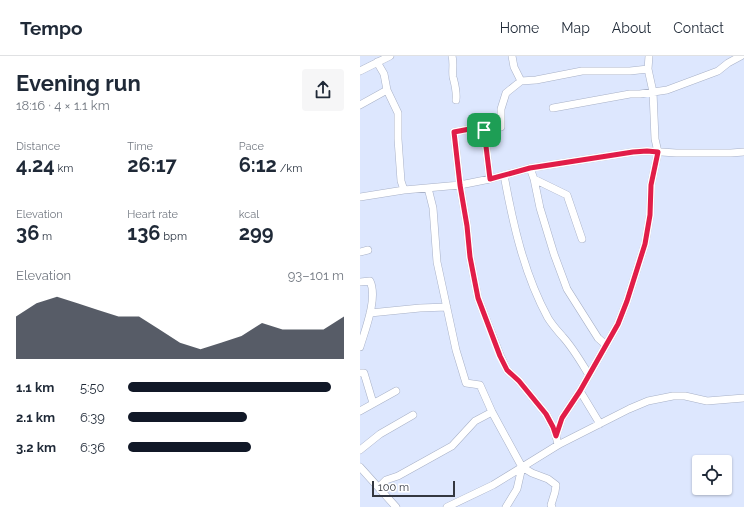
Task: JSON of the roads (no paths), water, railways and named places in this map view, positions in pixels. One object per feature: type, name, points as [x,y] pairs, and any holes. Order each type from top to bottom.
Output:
[{"type":"street","points":[[360,71],[390,56]]},
{"type":"street","points":[[452,56],[454,62],[453,75],[457,91],[456,100]]},
{"type":"street","points":[[512,56],[514,67],[521,81]]},
{"type":"street","points":[[556,436],[562,418],[580,391],[620,318],[645,244],[650,215],[651,185],[658,152],[655,139],[652,92],[648,69],[649,56]]},
{"type":"street","points":[[553,108],[630,94],[667,90],[718,71],[726,59],[741,56]]},
{"type":"street","points":[[377,62],[384,74],[387,90],[399,117],[398,139],[401,181],[404,190]]},
{"type":"street","points":[[558,445],[553,427],[546,414],[519,381],[507,370],[500,356],[478,298],[470,257],[454,132],[475,128],[484,130],[501,127],[501,109],[506,93],[521,81],[536,80],[582,71],[630,72],[648,69]]},
{"type":"street","points":[[360,105],[387,90]]},
{"type":"street","points":[[484,130],[490,179]]},
{"type":"street","points":[[360,197],[404,190],[460,185],[490,179],[530,168],[640,152],[731,154],[744,152]]},
{"type":"street","points":[[530,168],[554,254],[567,289],[598,338],[606,345]]},
{"type":"street","points":[[504,175],[520,249],[533,287],[556,330],[563,336],[589,375]]},
{"type":"street","points":[[534,179],[567,195],[582,239]]},
{"type":"street","points":[[428,188],[433,208],[437,262],[456,350],[466,383],[480,385],[492,412],[522,467],[554,483],[556,489],[551,504],[552,507]]},
{"type":"street","points":[[360,252],[368,250]]},
{"type":"street","points":[[360,282],[370,281],[372,286],[370,313],[360,347]]},
{"type":"street","points":[[370,313],[447,307]]},
{"type":"street","points":[[360,373],[364,373],[374,403]]},
{"type":"street","points":[[580,391],[600,424]]},
{"type":"street","points":[[360,411],[396,392]]},
{"type":"street","points":[[447,507],[493,485],[558,445],[635,406],[648,401],[685,396],[707,401],[744,398]]},
{"type":"street","points":[[379,487],[386,480],[398,476],[452,446],[475,421],[492,412]]},
{"type":"street","points":[[360,450],[380,434],[413,416]]},
{"type":"street","points":[[360,467],[396,507]]},
{"type":"street","points":[[506,507],[517,489],[522,467]]}]
